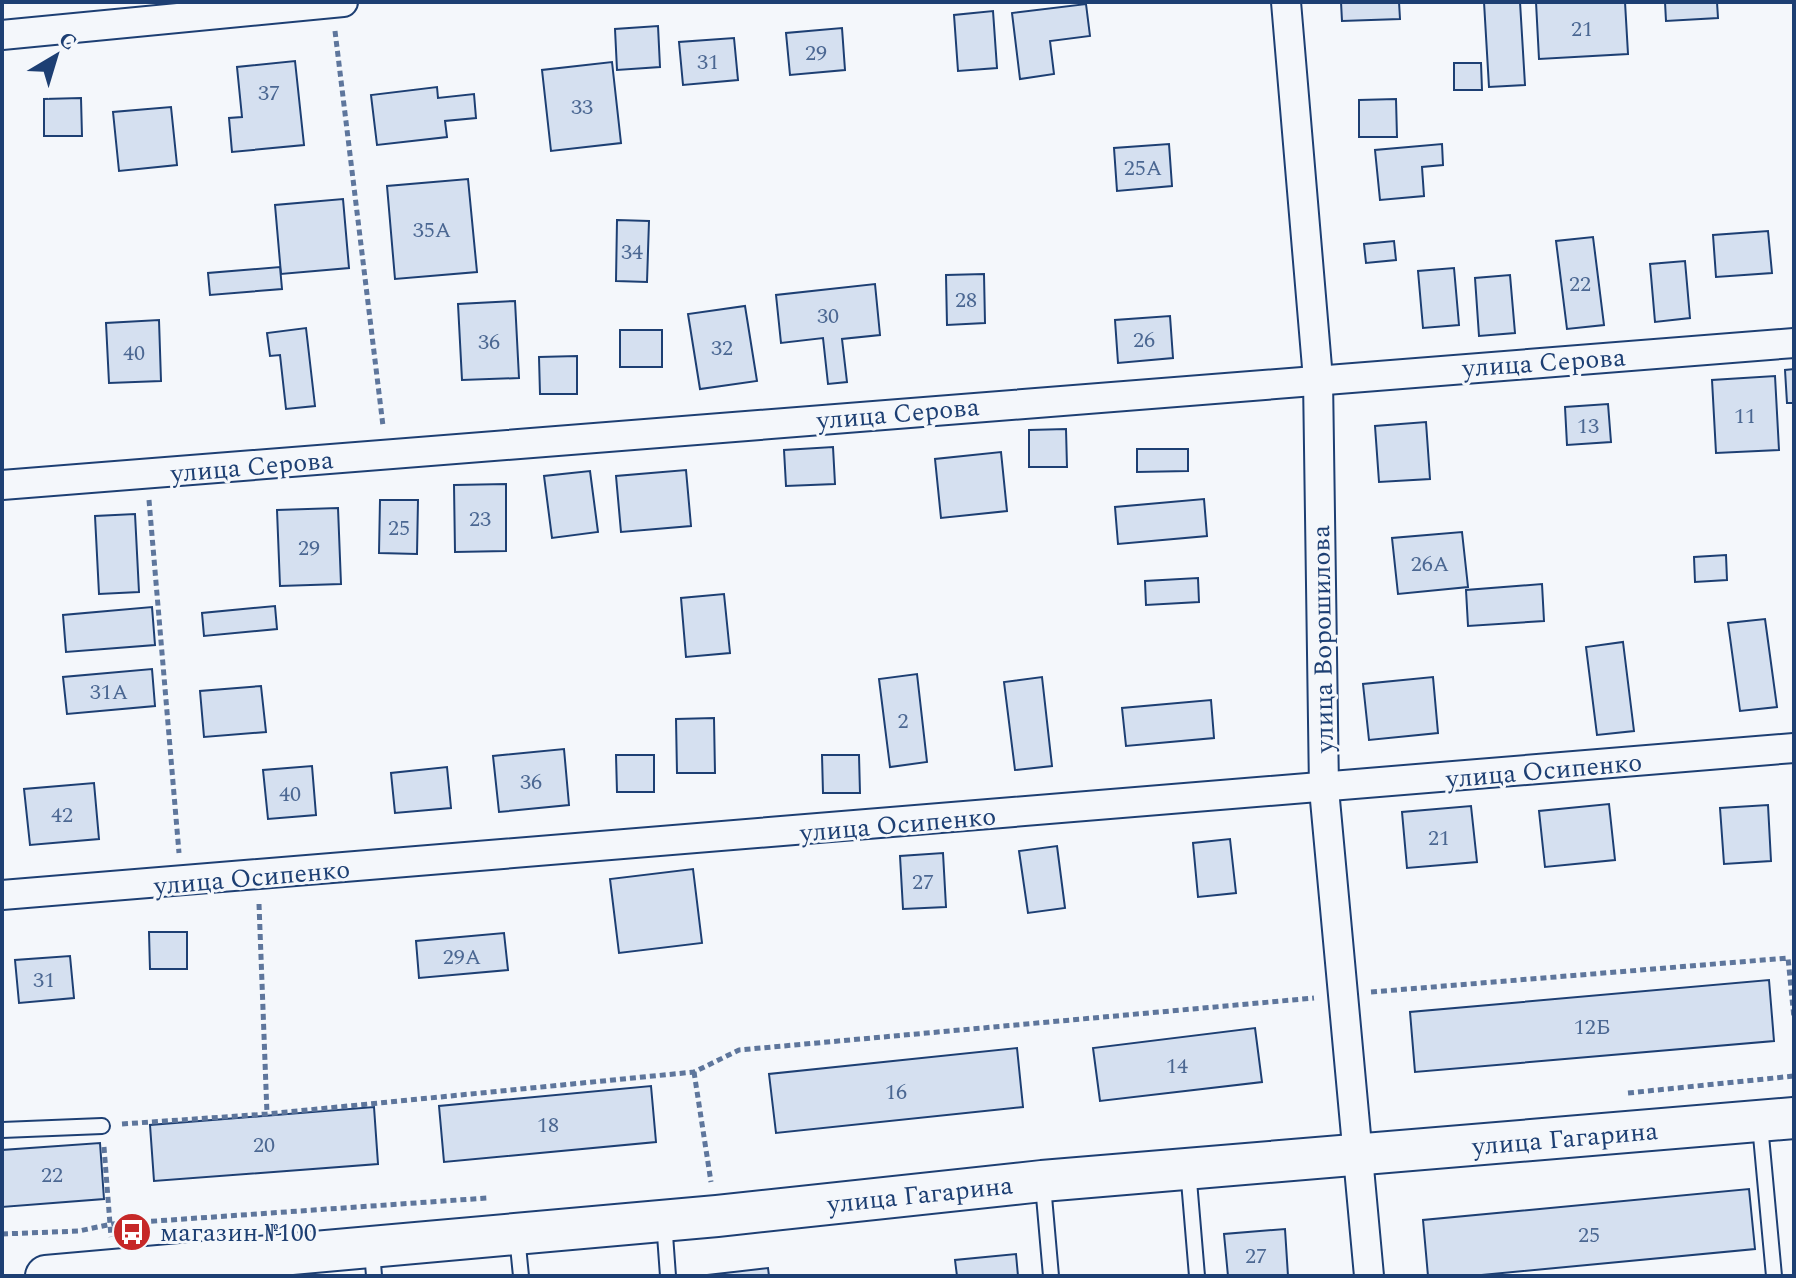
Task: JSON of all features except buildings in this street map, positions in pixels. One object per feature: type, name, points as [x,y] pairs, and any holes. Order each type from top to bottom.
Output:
[{"type":"main road","name":"улица Гагарина","points":[[61,1275],[108,1270],[373,1261],[517,1235],[1042,1181],[1777,1120]]},
{"type":"street","points":[[2,35],[343,2]]},
{"type":"street","name":"улица Ворошилова","points":[[1286,2],[1318,379],[1324,789],[1369,1276]]},
{"type":"street","name":"улица Серова","points":[[2,485],[1794,343]]},
{"type":"street","name":"улица Осипенко","points":[[2,895],[258,877],[1794,748]]},
{"type":"lane","points":[[1774,1276],[1777,1120]]},
{"type":"lane","points":[[2,1130],[102,1126]]},
{"type":"lane","points":[[1188,1169],[1197,1276]]},
{"type":"lane","points":[[1042,1181],[1051,1276]]},
{"type":"lane","points":[[664,1221],[668,1276]]},
{"type":"lane","points":[[517,1235],[521,1276]]},
{"type":"path","points":[[332,3],[386,453]]},
{"type":"path","points":[[147,475],[182,883]]},
{"type":"path","points":[[258,877],[267,1114]]},
{"type":"path","points":[[108,1270],[112,1224],[102,1126],[267,1114],[694,1072],[739,1050],[1788,958],[1794,1018]]},
{"type":"path","points":[[694,1072],[717,1216]]},
{"type":"path","points":[[2,1234],[79,1231],[112,1224],[201,1217]]},
{"type":"place","name":"магазин №100","points":[[132,1232]]}]
